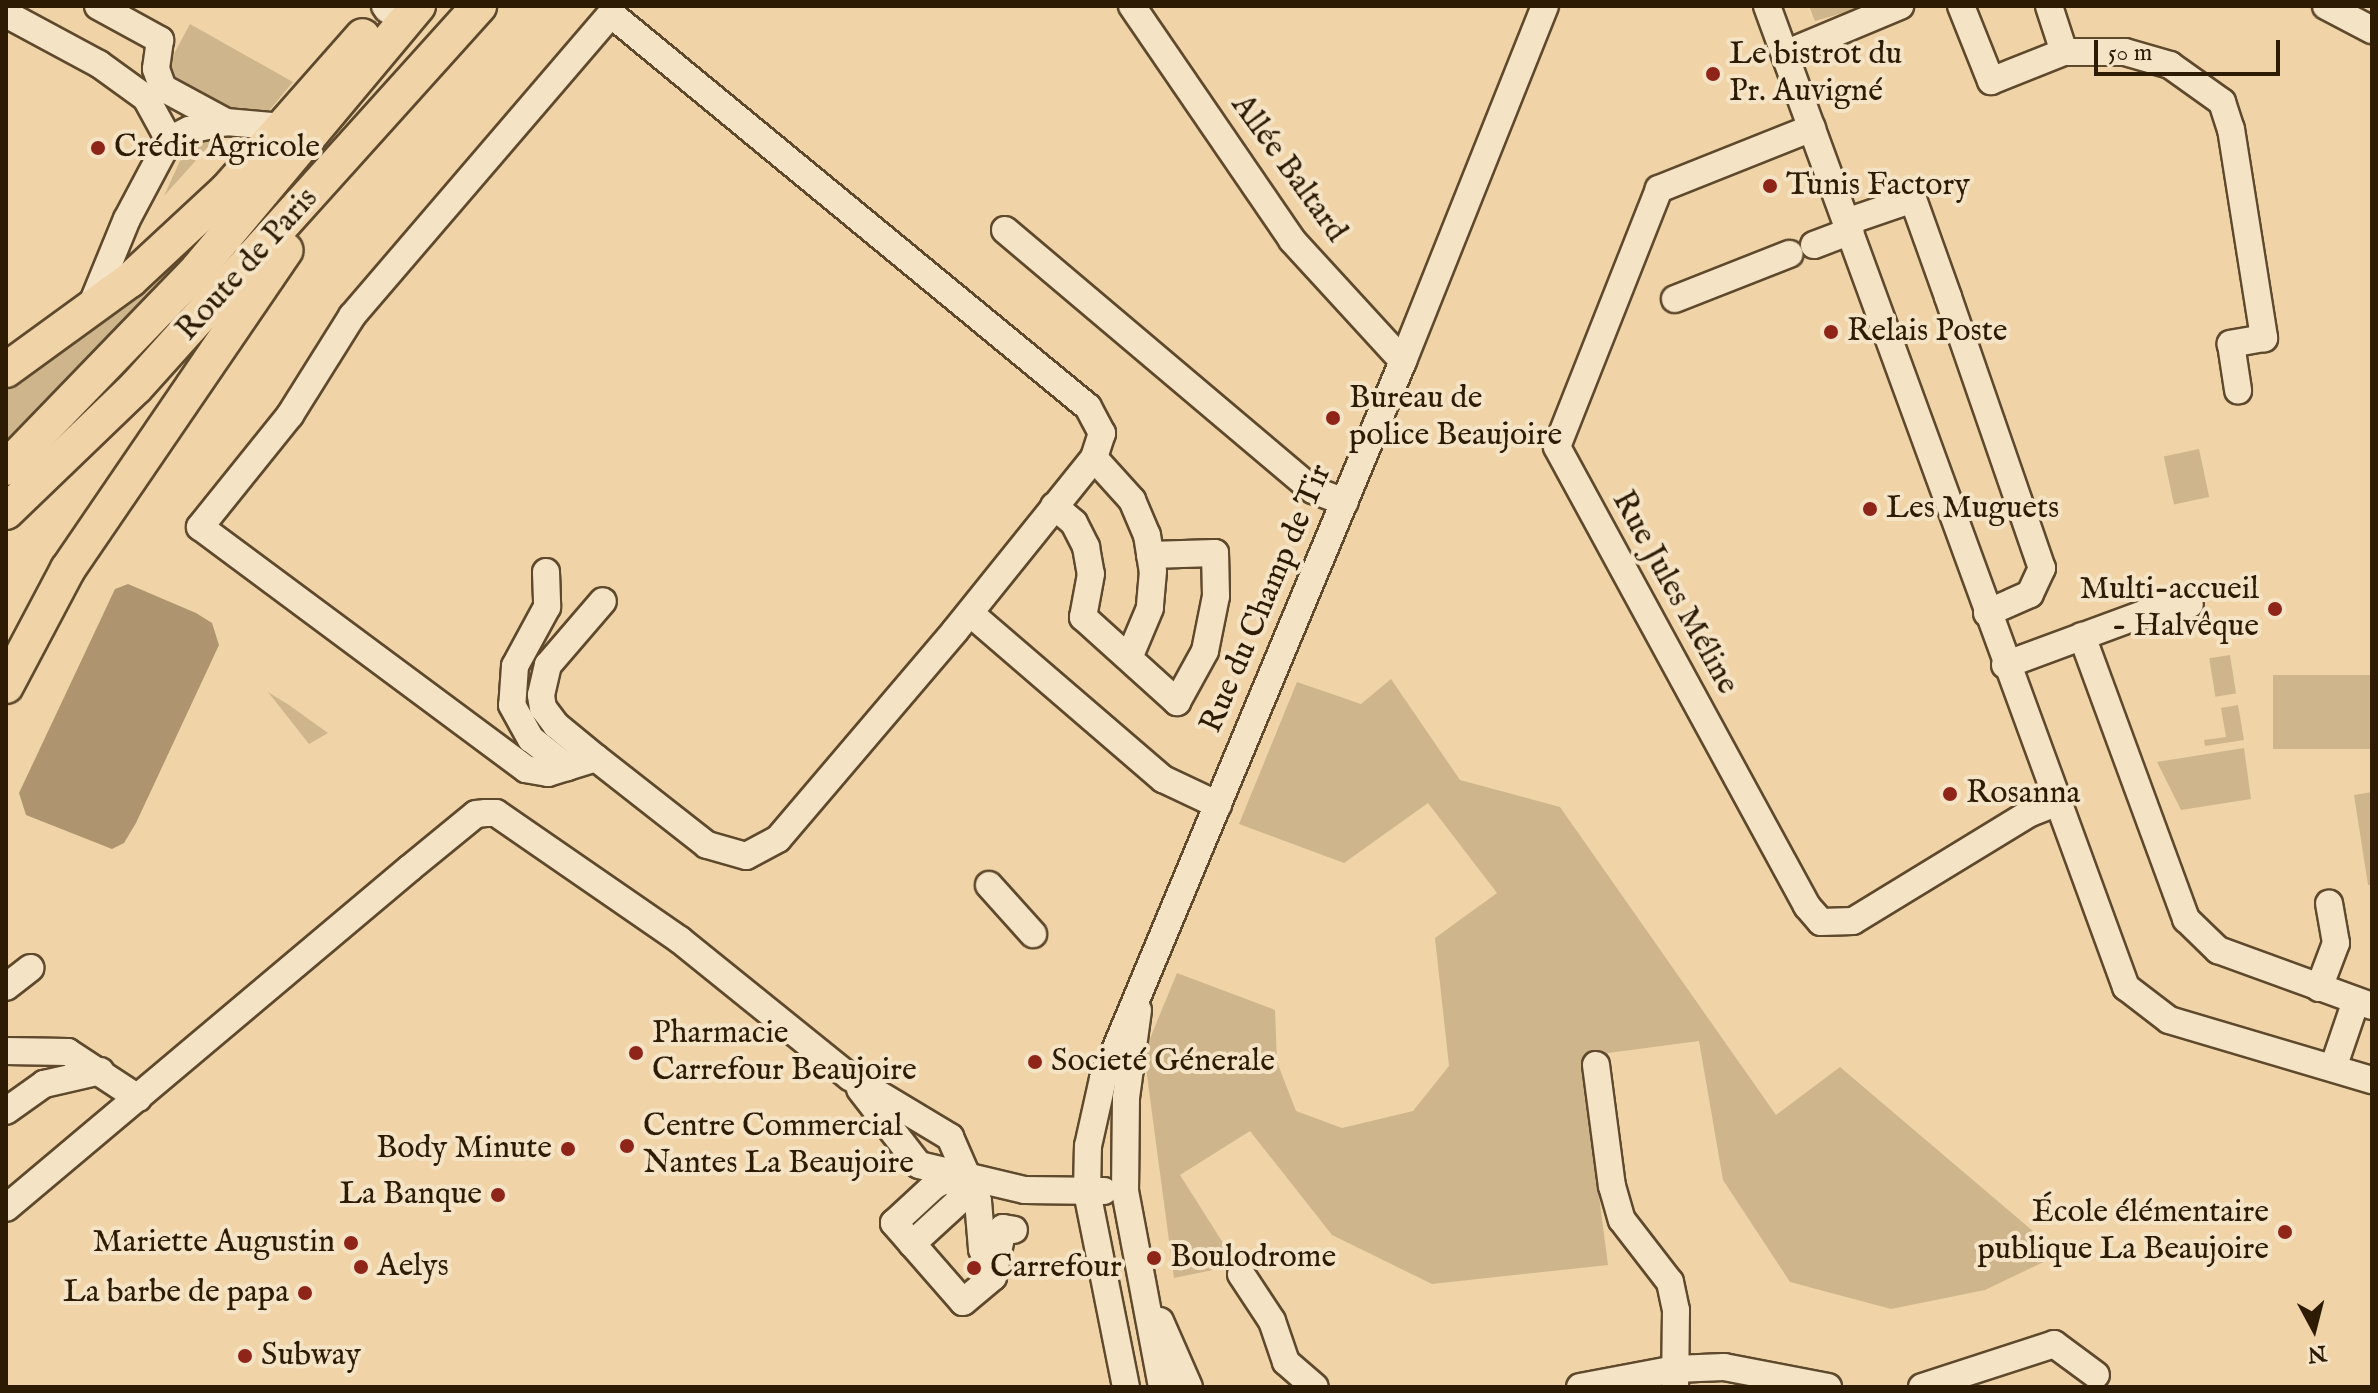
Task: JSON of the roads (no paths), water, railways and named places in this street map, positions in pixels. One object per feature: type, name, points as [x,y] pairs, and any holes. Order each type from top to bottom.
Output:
[{"type":"main road","name":"Route de Paris","points":[[6,512],[136,387],[479,6]]},
{"type":"main road","name":"Route de Paris","points":[[6,468],[198,269],[395,7]]},
{"type":"main road","points":[[6,370],[90,309],[227,190],[395,7]]},
{"type":"main road","points":[[6,686],[68,569],[207,361],[374,126]]},
{"type":"street","points":[[98,6],[160,40],[156,69],[163,88],[226,122]]},
{"type":"street","name":"Allée Baltard","points":[[1132,6],[1292,240],[1403,361]]},
{"type":"street","name":"Rue du Champ de Tir","points":[[1124,1385],[1087,1192],[1088,1146],[1103,1079],[1118,1034],[1140,995],[1345,502],[1545,6]]},
{"type":"street","points":[[1767,6],[2005,665],[2126,987],[2169,1020],[2372,1080]]},
{"type":"street","points":[[1785,54],[1900,6]]},
{"type":"street","points":[[1961,6],[1991,81],[2064,52],[2125,52],[2170,65],[2222,102],[2231,129],[2264,338],[2231,344],[2238,390]]},
{"type":"street","points":[[2049,6],[2064,52]]},
{"type":"street","points":[[2326,6],[2372,30]]},
{"type":"street","points":[[6,14],[99,64],[146,98],[169,140]]},
{"type":"street","points":[[596,758],[548,773],[526,769],[200,527],[290,415],[352,316],[604,16],[618,15],[1088,407],[1102,433],[1094,458],[970,613],[779,837],[761,851],[746,856],[707,845],[556,725],[543,708],[541,695],[548,665],[603,601]]},
{"type":"street","points":[[90,309],[127,219],[169,140],[189,130],[226,122],[283,127]]},
{"type":"street","name":"Rue Jules Méline","points":[[1812,128],[1659,189],[1557,447],[1807,906],[1821,922],[1853,921],[2030,813],[2056,803]]},
{"type":"street","points":[[1814,245],[1848,226],[1913,199],[2042,568],[2030,594],[1987,613]]},
{"type":"street","points":[[1005,230],[1313,490],[1345,502]]},
{"type":"street","points":[[1675,299],[1789,254]]},
{"type":"street","points":[[1094,458],[1132,500],[1150,555],[1150,608],[1129,658]]},
{"type":"street","points":[[1054,506],[1074,523],[1086,547],[1091,574],[1083,617],[1177,702],[1194,677],[1212,623],[1215,553],[1150,555]]},
{"type":"street","points":[[546,572],[547,607],[515,666],[512,705],[531,739],[567,767]]},
{"type":"street","points":[[2005,665],[2159,608],[2190,604]]},
{"type":"street","points":[[970,613],[1163,779],[1218,805]]},
{"type":"street","points":[[2082,636],[2186,919],[2218,950],[2364,1004],[2333,1068]]},
{"type":"street","points":[[6,1208],[476,814],[496,813],[680,940],[850,1077],[950,1137],[962,1172],[978,1201],[982,1249],[993,1277]]},
{"type":"street","points":[[989,885],[1033,934]]},
{"type":"street","points":[[2319,988],[2336,943],[2329,904]]},
{"type":"street","points":[[6,987],[30,968]]},
{"type":"street","name":"Rue du Champ de Tir","points":[[1140,995],[1126,1098],[1125,1191],[1162,1387]]},
{"type":"street","points":[[6,1043],[68,1052],[138,1098]]},
{"type":"street","points":[[6,1051],[32,1048]]},
{"type":"street","points":[[1596,1065],[1612,1186],[1622,1220],[1670,1282],[1676,1310],[1675,1378]]},
{"type":"street","points":[[6,1111],[44,1084],[101,1071]]},
{"type":"street","points":[[850,1077],[919,1165],[962,1172],[1025,1190],[1125,1191]]},
{"type":"street","points":[[962,1172],[959,1201],[912,1244],[963,1302],[993,1277],[1003,1228],[1014,1230]]},
{"type":"street","name":"Rue du Champ de Tir","points":[[1137,1265],[1189,1387]]},
{"type":"street","points":[[1241,1274],[1272,1321],[1286,1362],[1315,1387]]},
{"type":"street","points":[[1922,1387],[2054,1344],[2096,1375]]},
{"type":"street","points":[[1580,1387],[1675,1378],[1724,1367],[1828,1387]]},
{"type":"place","name":"Le bistrot du Pr. Auvigné","points":[[1713,74]]},
{"type":"place","name":"Crédit Agricole","points":[[98,148]]},
{"type":"place","name":"Tunis Factory","points":[[1770,186]]},
{"type":"place","name":"Relais Poste","points":[[1831,332]]},
{"type":"place","name":"Bureau de police Beaujoire","points":[[1333,418]]},
{"type":"place","name":"Les Muguets","points":[[1870,509]]},
{"type":"place","name":"Multi-accueil - Halvêque","points":[[2275,609]]},
{"type":"place","name":"Rosanna","points":[[1950,794]]},
{"type":"place","name":"Pharmacie Carrefour Beaujoire","points":[[636,1053]]},
{"type":"place","name":"Societé Génerale","points":[[1035,1062]]},
{"type":"place","name":"Centre Commercial Nantes La Beaujoire","points":[[627,1146]]},
{"type":"place","name":"Body Minute","points":[[568,1149]]},
{"type":"place","name":"La Banque","points":[[498,1195]]},
{"type":"place","name":"École élémentaire publique La Beaujoire","points":[[2285,1232]]},
{"type":"place","name":"Mariette Augustin","points":[[351,1243]]},
{"type":"place","name":"Boulodrome","points":[[1154,1258]]},
{"type":"place","name":"Aelys","points":[[361,1267]]},
{"type":"place","name":"Carrefour","points":[[974,1268]]},
{"type":"place","name":"La barbe de papa","points":[[305,1293]]},
{"type":"place","name":"Subway","points":[[245,1356]]}]
